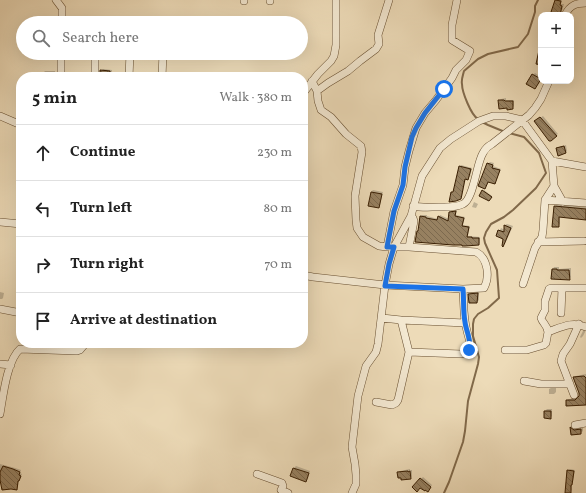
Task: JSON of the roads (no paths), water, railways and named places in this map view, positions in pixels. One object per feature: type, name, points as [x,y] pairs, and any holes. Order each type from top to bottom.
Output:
[{"type":"street","points":[[56,0],[62,8],[62,16]]},
{"type":"street","points":[[308,86],[334,56],[336,37],[336,0]]},
{"type":"street","points":[[317,91],[348,71],[376,49],[379,44],[378,35],[389,0]]},
{"type":"street","points":[[352,493],[356,484],[352,447],[358,396],[366,366],[376,352],[389,264],[394,211],[403,185],[409,151],[416,128],[425,113],[452,78],[456,70],[466,60],[470,51],[452,40],[452,25],[457,0]]},
{"type":"street","points":[[567,12],[574,4],[586,3]]},
{"type":"street","points":[[61,60],[61,72]]},
{"type":"street","points":[[95,60],[95,72]]},
{"type":"street","points":[[129,72],[130,60]]},
{"type":"street","points":[[162,72],[163,60]]},
{"type":"street","points":[[308,276],[385,286],[482,289],[486,285],[487,272],[484,258],[476,252],[379,246],[361,235],[356,220],[355,196],[362,152],[361,146],[346,134],[331,117],[321,110],[317,91],[312,81]]},
{"type":"street","points":[[413,206],[450,208],[465,203],[470,194],[479,161],[486,148],[529,115],[541,99],[548,84]]},
{"type":"street","points":[[0,116],[16,124]]},
{"type":"street","points":[[390,247],[411,216],[422,176],[440,148],[460,133],[482,120],[493,116],[506,116],[522,120],[552,161],[554,186],[563,202]]},
{"type":"street","points":[[552,161],[586,167]]},
{"type":"street","points":[[523,284],[535,248],[542,237],[545,200],[554,186]]},
{"type":"street","points":[[545,200],[586,203]]},
{"type":"street","points":[[409,247],[414,221],[411,216]]},
{"type":"street","points":[[0,222],[16,224]]},
{"type":"street","points":[[538,242],[584,241]]},
{"type":"street","points":[[561,313],[562,288]]},
{"type":"street","points":[[505,350],[527,350],[546,343],[548,332],[546,324],[541,318],[545,310],[545,301],[549,289],[586,288]]},
{"type":"street","points":[[409,352],[461,354],[468,352],[470,348],[465,323],[463,289]]},
{"type":"street","points":[[0,309],[16,311]]},
{"type":"street","points":[[382,318],[465,323]]},
{"type":"street","points":[[376,402],[392,405],[396,403],[409,352],[401,320]]},
{"type":"street","points":[[548,332],[573,324],[583,326],[563,354],[561,361],[574,394]]},
{"type":"street","points":[[0,414],[4,389],[11,365],[20,348]]},
{"type":"street","points":[[43,348],[77,351],[82,348]]},
{"type":"street","points":[[0,364],[11,365]]},
{"type":"street","points":[[524,381],[541,384],[570,384]]},
{"type":"street","points":[[575,425],[586,423]]},
{"type":"street","points":[[257,474],[282,483],[283,486],[281,490],[288,493]]},
{"type":"waterway","points":[[478,119],[475,117],[467,103],[462,88],[464,71],[478,59],[488,54],[518,47],[528,34],[538,0]]},
{"type":"waterway","points":[[482,122],[505,132]]},
{"type":"waterway","points":[[444,493],[463,442],[468,401],[478,364],[479,357],[473,336],[474,319],[478,314],[488,308],[499,298],[497,270],[484,238],[491,224],[513,210],[536,188],[546,173],[539,153],[524,137],[509,133]]}]
